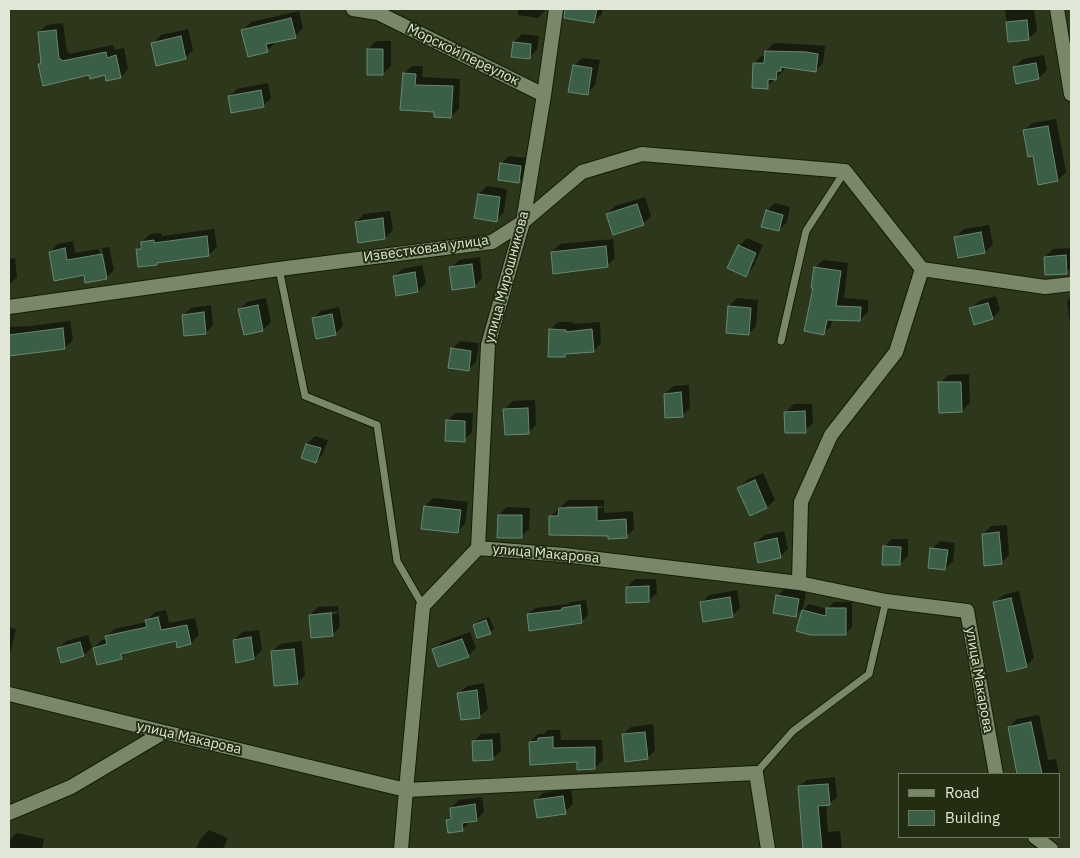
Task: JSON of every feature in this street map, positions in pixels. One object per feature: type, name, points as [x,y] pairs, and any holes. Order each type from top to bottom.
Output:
[{"type":"street","name":"Морской переулок","points":[[353,9],[378,13],[544,95]]},
{"type":"street","name":"улица Мирошникова","points":[[478,548],[488,345],[524,222],[556,9]]},
{"type":"street","points":[[1057,9],[1071,94]]},
{"type":"street","name":"Известковая улица","points":[[9,307],[279,269],[492,242],[524,222],[582,172],[642,154],[844,171]]},
{"type":"street","points":[[844,171],[922,270],[1045,287],[1071,284]]},
{"type":"street","points":[[799,583],[801,502],[831,435],[896,352],[922,270]]},
{"type":"street","name":"улица Макарова","points":[[423,606],[478,548],[564,555],[799,583],[886,602],[967,611],[996,773]]},
{"type":"street","points":[[401,849],[423,606]]},
{"type":"street","name":"улица Макарова","points":[[9,694],[406,790],[756,773]]},
{"type":"street","points":[[9,813],[71,787],[164,732]]},
{"type":"street","points":[[756,773],[768,849]]},
{"type":"street","points":[[1036,838],[1051,849]]},
{"type":"lane","points":[[781,341],[806,231],[844,171]]},
{"type":"lane","points":[[279,269],[305,396],[377,424],[397,561],[423,606]]},
{"type":"lane","points":[[756,773],[793,731],[869,674],[886,602]]},
{"type":"building","points":[[565,9],[597,9],[594,23],[564,18]]},
{"type":"building","points":[[291,18],[296,38],[266,44],[268,52],[248,57],[241,30]]},
{"type":"building","points":[[1027,20],[1029,40],[1008,42],[1006,22]]},
{"type":"building","points":[[56,30],[59,59],[62,61],[106,52],[107,58],[116,55],[121,78],[106,81],[105,75],[90,79],[89,75],[43,86],[38,64],[41,64],[38,32]]},
{"type":"building","points":[[181,36],[186,59],[156,66],[151,43]]},
{"type":"building","points":[[513,42],[531,44],[530,59],[511,57]]},
{"type":"building","points":[[367,49],[383,49],[383,75],[367,75]]},
{"type":"building","points":[[765,51],[818,54],[816,72],[781,67],[781,71],[777,71],[776,80],[768,79],[768,89],[752,88],[753,63],[764,63]]},
{"type":"building","points":[[1036,63],[1039,79],[1016,84],[1013,67]]},
{"type":"building","points":[[573,65],[592,68],[588,95],[568,92]]},
{"type":"building","points":[[403,73],[416,74],[415,85],[453,86],[451,118],[434,117],[434,112],[400,110]]},
{"type":"building","points":[[261,90],[264,107],[231,113],[228,96]]},
{"type":"building","points":[[1048,126],[1058,181],[1038,185],[1033,156],[1028,157],[1023,130]]},
{"type":"building","points":[[500,163],[521,166],[519,183],[498,180]]},
{"type":"building","points":[[478,194],[500,197],[497,222],[474,218]]},
{"type":"building","points":[[637,204],[644,225],[613,235],[606,214]]},
{"type":"building","points":[[766,210],[783,215],[779,231],[761,227]]},
{"type":"building","points":[[383,218],[385,239],[358,243],[355,222]]},
{"type":"building","points":[[981,232],[985,253],[958,258],[954,237]]},
{"type":"building","points":[[207,236],[209,256],[138,267],[136,249],[141,249],[141,242],[154,240],[154,243]]},
{"type":"building","points":[[738,245],[756,253],[746,277],[727,268]]},
{"type":"building","points":[[606,246],[608,267],[553,274],[551,252]]},
{"type":"building","points":[[65,248],[67,260],[102,254],[107,279],[85,283],[84,275],[54,281],[49,252]]},
{"type":"building","points":[[1066,255],[1067,274],[1045,275],[1044,257]]},
{"type":"building","points":[[472,264],[475,287],[452,290],[449,267]]},
{"type":"building","points":[[814,267],[841,271],[836,306],[861,307],[860,321],[827,320],[824,335],[804,331],[813,288],[811,288]]},
{"type":"building","points":[[415,272],[418,292],[396,296],[393,276]]},
{"type":"building","points":[[988,303],[993,319],[974,325],[969,308]]},
{"type":"building","points":[[258,305],[263,331],[244,335],[238,309]]},
{"type":"building","points":[[728,306],[751,308],[749,335],[726,333]]},
{"type":"building","points":[[204,312],[206,334],[184,336],[182,315]]},
{"type":"building","points":[[332,314],[336,335],[316,339],[312,318]]},
{"type":"building","points":[[63,328],[65,349],[9,356],[9,335]]},
{"type":"building","points":[[549,329],[566,330],[566,332],[592,329],[594,352],[565,354],[565,357],[548,357]]},
{"type":"building","points":[[451,348],[471,351],[469,371],[448,368]]},
{"type":"building","points":[[938,382],[961,382],[962,412],[939,413]]},
{"type":"building","points":[[681,392],[683,417],[665,418],[664,394]]},
{"type":"building","points":[[528,408],[529,434],[505,435],[503,409]]},
{"type":"building","points":[[805,411],[806,433],[785,433],[784,412]]},
{"type":"building","points":[[446,420],[465,421],[465,442],[445,441]]},
{"type":"building","points":[[306,444],[321,448],[316,463],[301,458]]},
{"type":"building","points":[[755,480],[767,508],[750,516],[737,488]]},
{"type":"building","points":[[424,506],[461,510],[458,533],[421,529]]},
{"type":"building","points":[[597,507],[597,521],[626,519],[627,538],[608,539],[608,536],[549,535],[549,516],[558,516],[559,508]]},
{"type":"building","points":[[498,515],[522,515],[522,538],[497,538]]},
{"type":"building","points":[[999,532],[1002,564],[984,566],[982,534]]},
{"type":"building","points":[[777,538],[781,558],[758,563],[754,543]]},
{"type":"building","points":[[883,546],[901,547],[900,565],[882,565]]},
{"type":"building","points":[[930,548],[948,550],[945,570],[928,568]]},
{"type":"building","points":[[649,586],[649,602],[626,603],[626,587]]},
{"type":"building","points":[[776,595],[799,599],[796,617],[773,613]]},
{"type":"building","points":[[730,597],[733,617],[703,622],[700,602]]},
{"type":"building","points":[[1011,598],[1027,667],[1007,672],[993,602]]},
{"type":"building","points":[[580,605],[582,623],[529,631],[527,614],[562,610],[562,608]]},
{"type":"building","points":[[826,608],[846,608],[846,635],[810,635],[796,631],[802,610],[826,616]]},
{"type":"building","points":[[331,613],[333,636],[311,638],[309,615]]},
{"type":"building","points":[[158,617],[161,630],[187,625],[191,644],[177,648],[176,641],[121,654],[122,659],[97,665],[93,648],[107,644],[105,636],[147,627],[145,620]]},
{"type":"building","points":[[486,620],[491,634],[477,638],[473,625]]},
{"type":"building","points":[[251,637],[254,659],[236,663],[233,640]]},
{"type":"building","points":[[462,639],[469,657],[438,667],[432,649]]},
{"type":"building","points":[[80,642],[84,656],[61,663],[57,648]]},
{"type":"building","points":[[294,649],[298,684],[274,686],[271,651]]},
{"type":"building","points":[[477,690],[480,718],[461,720],[457,693]]},
{"type":"building","points":[[1031,722],[1042,773],[1017,773],[1008,727]]},
{"type":"building","points":[[645,732],[648,759],[625,762],[622,734]]},
{"type":"building","points":[[553,737],[553,748],[595,747],[595,769],[577,770],[577,762],[530,765],[529,742],[538,741],[538,738]]},
{"type":"building","points":[[492,740],[493,760],[473,761],[472,741]]},
{"type":"building","points":[[828,784],[830,805],[818,806],[822,849],[803,849],[798,786]]},
{"type":"building","points":[[563,796],[566,814],[537,818],[534,800]]},
{"type":"building","points":[[475,804],[477,821],[462,823],[463,831],[448,833],[446,820],[451,819],[450,808]]}]
